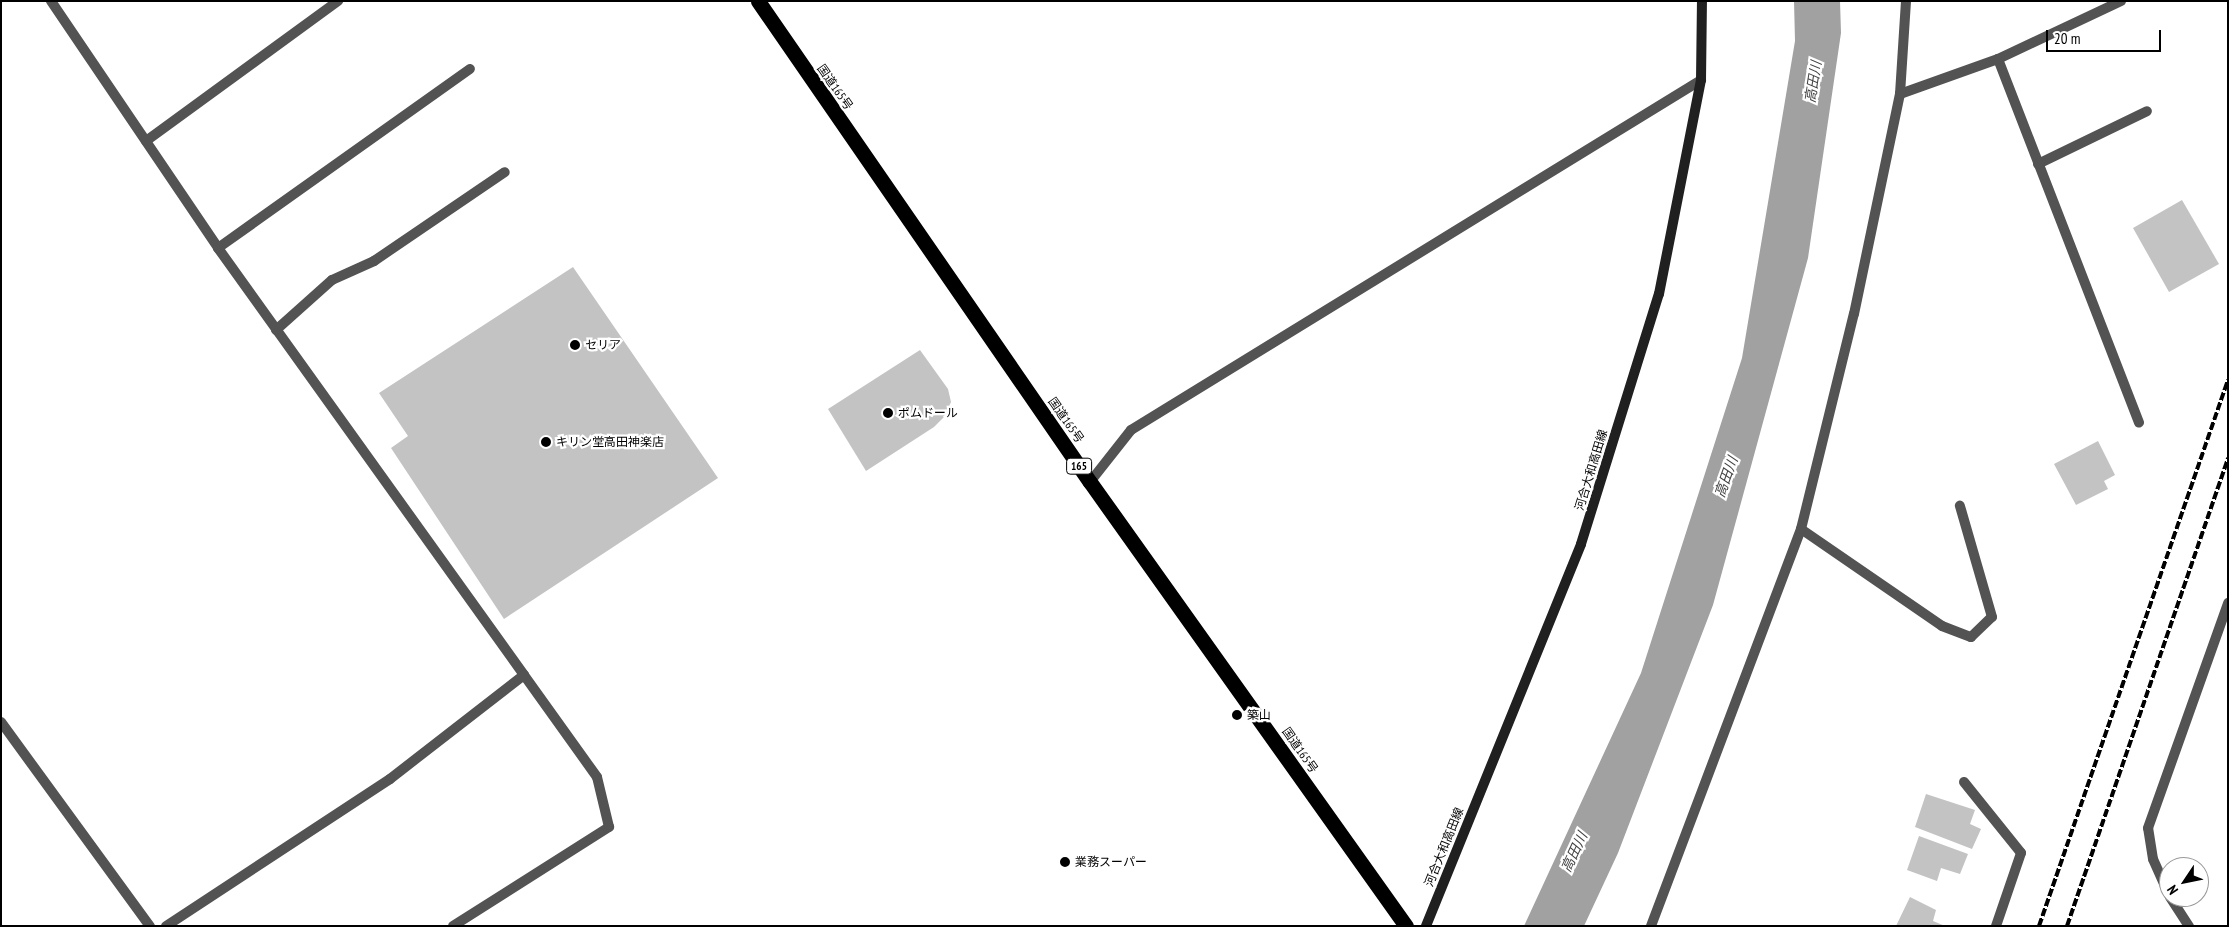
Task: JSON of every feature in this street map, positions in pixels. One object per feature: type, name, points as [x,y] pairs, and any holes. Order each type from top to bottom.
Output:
[{"type":"highway","name":"国道165号","points":[[758,1],[1090,482],[1406,926]]},
{"type":"main road","name":"河合大和高田線","points":[[1426,926],[1581,544],[1659,294],[1701,80],[1702,1]]},
{"type":"street","points":[[52,1],[218,248],[597,777],[609,827],[453,926]]},
{"type":"street","points":[[146,141],[338,1]]},
{"type":"street","points":[[1651,926],[1801,529],[1854,314],[1900,94],[1906,1]]},
{"type":"street","points":[[1900,94],[1998,59],[2121,1]]},
{"type":"street","points":[[1998,59],[2139,423]]},
{"type":"street","points":[[218,248],[470,69]]},
{"type":"street","points":[[1090,482],[1131,430],[1701,80]]},
{"type":"street","points":[[2038,164],[2147,111]]},
{"type":"street","points":[[276,330],[332,280],[374,261],[505,172]]},
{"type":"street","points":[[1801,529],[1942,626],[1971,637],[1992,618],[1960,506]]},
{"type":"street","points":[[2159,873],[2153,860],[2148,828],[2228,603]]},
{"type":"street","points":[[166,926],[390,778],[524,675]]},
{"type":"street","points":[[1,722],[150,926]]},
{"type":"street","points":[[1964,782],[2021,853],[1996,926]]},
{"type":"street","points":[[2177,907],[2189,926]]},
{"type":"water","name":"高田川","points":[[1794,1],[1840,1],[1841,33],[1808,258],[1713,605],[1618,853],[1584,926],[1524,926],[1641,673],[1742,358],[1795,41]]},
{"type":"building","points":[[2182,200],[2219,264],[2169,292],[2133,228]]},
{"type":"building","name":"キリン堂高田神楽店","points":[[573,267],[718,478],[504,619],[391,448],[408,436],[379,393]]},
{"type":"building","name":"ポムドール","points":[[920,350],[948,389],[951,402],[944,417],[934,427],[866,471],[828,409]]},
{"type":"building","points":[[2098,441],[2115,475],[2104,481],[2108,489],[2076,505],[2054,464]]},
{"type":"building","points":[[1926,794],[1975,810],[1970,824],[1981,829],[1972,849],[1915,827]]},
{"type":"building","points":[[1919,836],[1968,854],[1960,874],[1941,868],[1937,881],[1907,870]]},
{"type":"building","points":[[1910,897],[1936,910],[1933,921],[1945,926],[1896,926]]},
{"type":"railway","points":[[2039,926],[2228,380]]},
{"type":"railway","points":[[2067,926],[2228,458]]},
{"type":"place","name":"セリア","points":[[575,345]]},
{"type":"place","name":"ポムドール","points":[[888,413]]},
{"type":"place","name":"キリン堂高田神楽店","points":[[546,442]]},
{"type":"place","name":"築山","points":[[1237,715]]},
{"type":"place","name":"業務スーパー","points":[[1065,862]]}]
